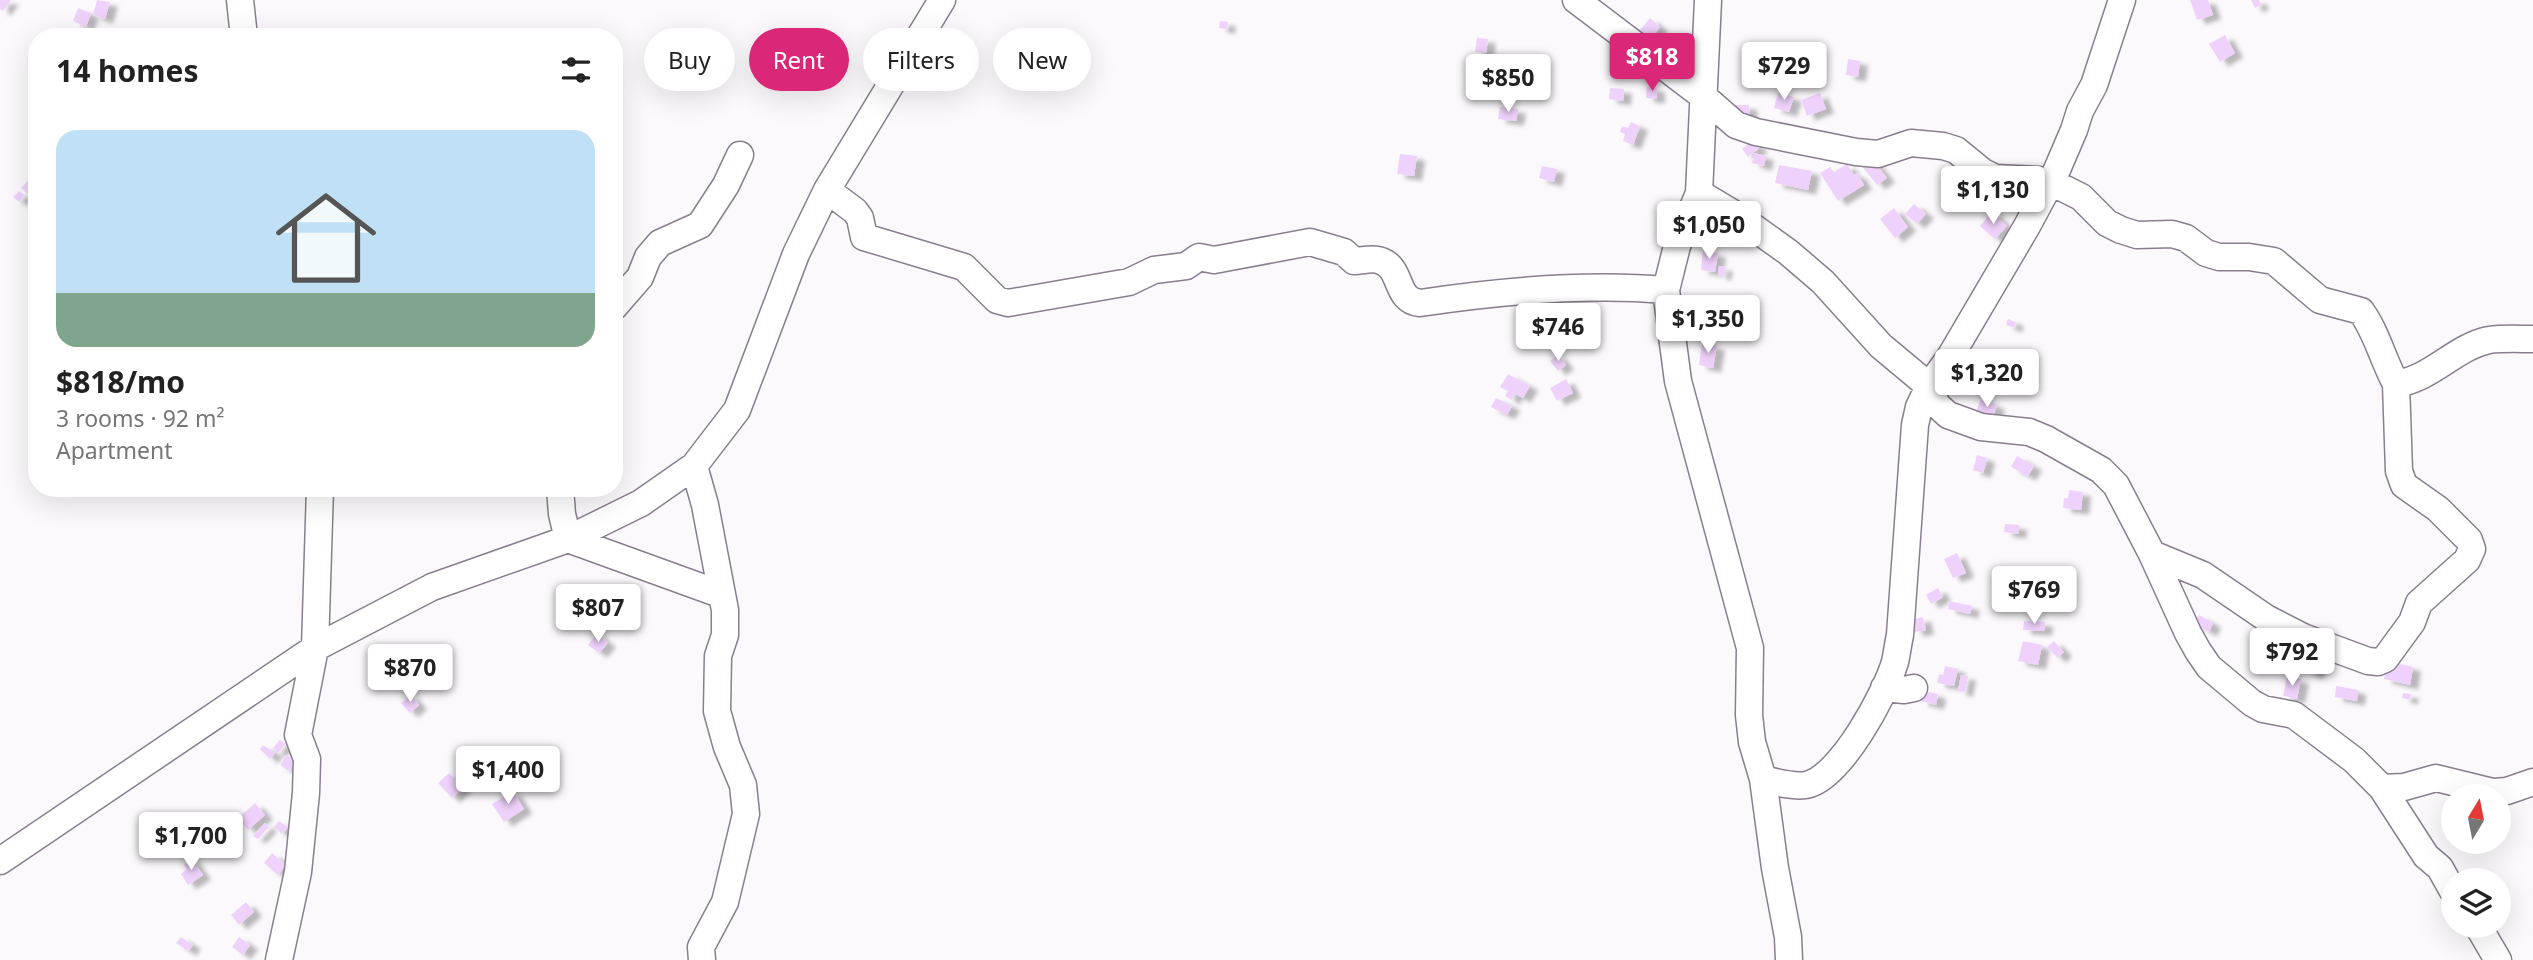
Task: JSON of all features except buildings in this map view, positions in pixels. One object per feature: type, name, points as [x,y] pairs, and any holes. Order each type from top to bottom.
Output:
[{"type":"street","points":[[240,0],[243,28]]},
{"type":"street","points":[[0,861],[315,649],[432,587],[568,539],[640,503],[694,466],[737,410],[796,254],[827,190],[942,0]]},
{"type":"street","points":[[1576,0],[1704,97],[1736,125],[1756,132],[1857,152],[1878,154],[1911,143],[1943,146],[1956,150],[1983,172],[1995,178],[2039,180],[2081,197],[2108,223],[2122,230],[2137,235],[2172,234],[2186,238],[2206,253],[2219,257],[2255,258],[2279,263],[2320,300],[2361,311],[2396,384],[2399,471],[2404,485],[2438,509],[2469,540],[2472,549],[2466,560],[2419,603],[2412,622],[2385,659],[2378,662],[2368,661],[2303,637],[2266,618],[2203,575],[2152,554]]},
{"type":"street","points":[[1708,0],[1699,193],[1677,246],[1666,290],[1678,381],[1734,597],[1745,625],[1750,648],[1749,715],[1752,742],[1763,779],[1788,937],[1789,960]]},
{"type":"street","points":[[1763,779],[1806,785],[1818,780],[1838,763],[1855,740],[1884,688],[1895,663],[1900,635],[1915,425],[1919,407],[2050,184],[2080,111],[2094,85],[2122,0]]},
{"type":"street","points":[[623,297],[640,277],[648,257],[660,243],[700,225],[726,185],[740,155]]},
{"type":"street","points":[[827,190],[855,211],[860,218],[864,237],[964,267],[997,300],[1008,303],[1129,282],[1154,270],[1186,266],[1199,257],[1214,260],[1310,242],[1344,252],[1354,261],[1384,262],[1390,267],[1404,296],[1410,302],[1420,303],[1502,291],[1518,293],[1608,286],[1666,290]]},
{"type":"street","points":[[1699,193],[1788,251],[1823,282],[1881,346],[1929,386],[1937,405],[1948,415],[1981,427],[2029,432],[2101,470],[2116,485],[2152,554],[2188,633],[2209,667],[2252,703],[2263,709],[2294,715],[2305,721],[2354,760],[2382,788],[2426,856],[2441,870]]},
{"type":"street","points":[[2396,384],[2412,381],[2435,370],[2465,350],[2489,340],[2533,339]]},
{"type":"street","points":[[694,466],[710,527],[725,621],[725,635],[718,656],[717,711],[727,747],[743,785],[746,814],[725,902],[701,947],[702,960]]},
{"type":"street","points":[[279,960],[298,872],[307,759],[299,735],[315,649],[320,497]]},
{"type":"street","points":[[561,497],[568,539]]},
{"type":"street","points":[[568,539],[720,594]]},
{"type":"street","points":[[1884,688],[1914,688]]},
{"type":"street","points":[[2382,788],[2404,787],[2436,778],[2493,792],[2507,791],[2533,782]]},
{"type":"street","points":[[2485,938],[2498,960]]}]
